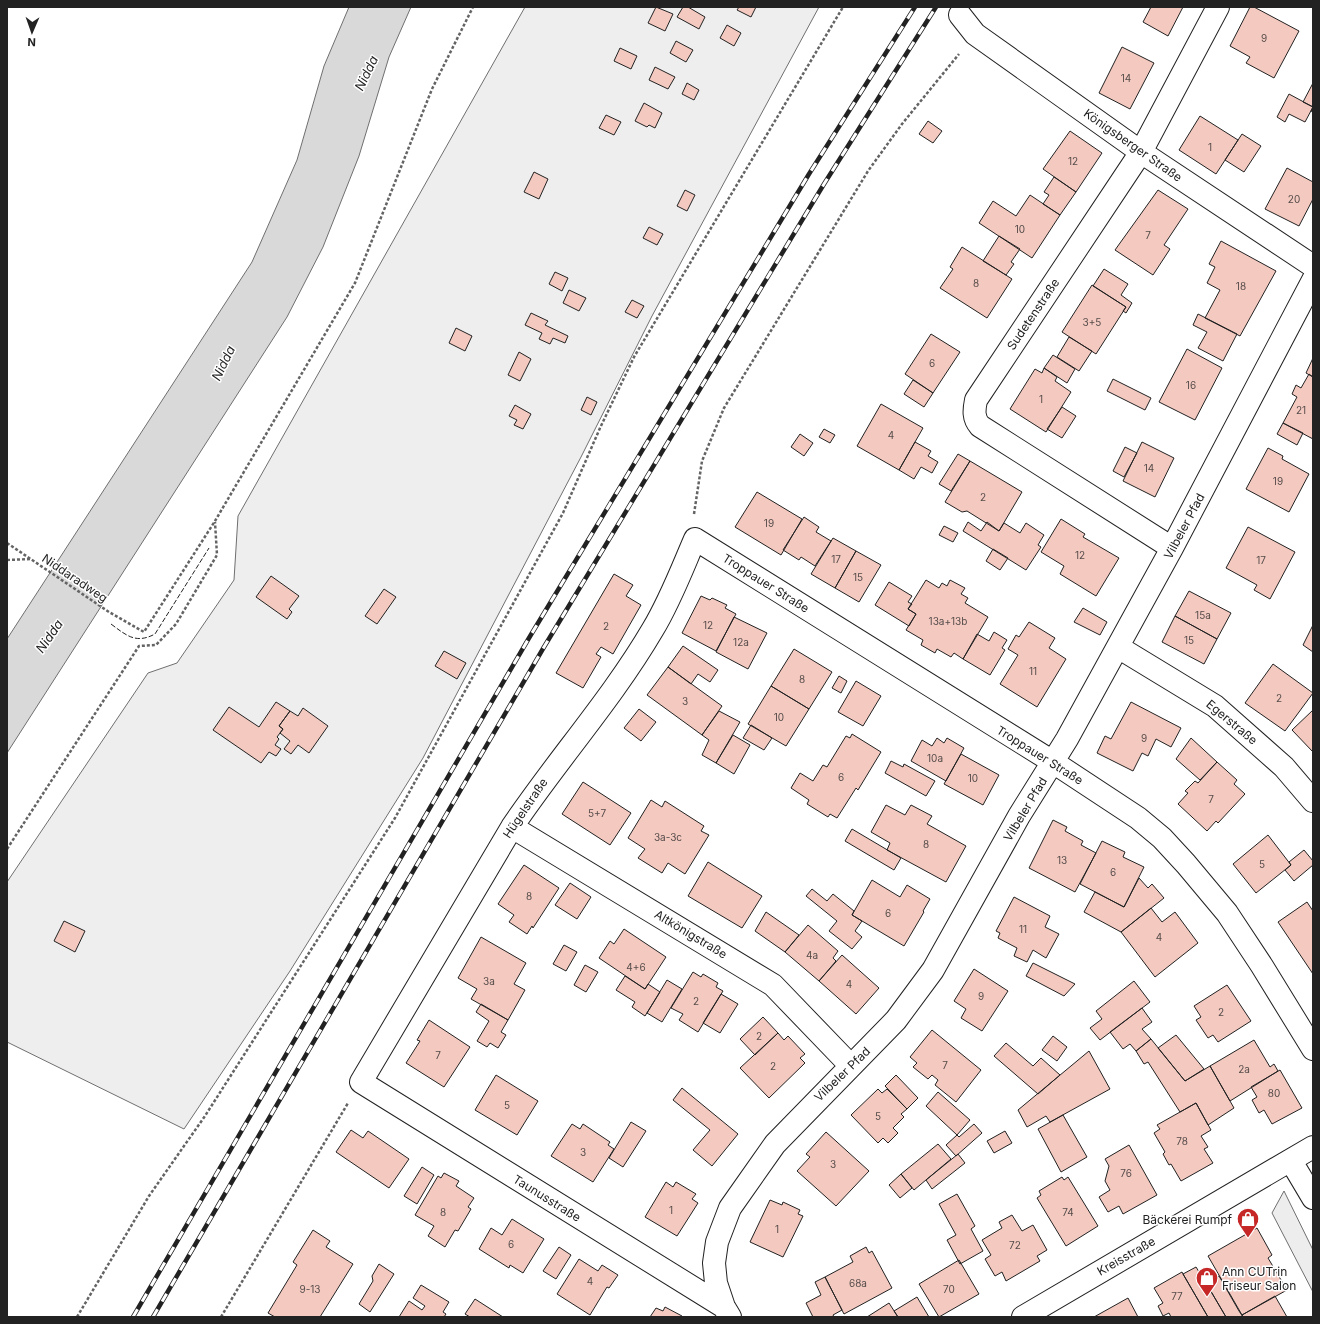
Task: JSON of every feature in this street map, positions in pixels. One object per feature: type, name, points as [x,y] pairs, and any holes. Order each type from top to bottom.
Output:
[{"type":"street","name":"Sudetenstraße","points":[[1172,548],[980,426],[975,421],[974,412],[976,400],[1141,152],[1218,7]]},
{"type":"street","name":"Königsberger Straße","points":[[960,16],[975,34],[1141,152],[1313,266]]},
{"type":"street","name":"Vilbeler Pfad","points":[[727,1312],[716,1283],[714,1263],[717,1242],[730,1208],[775,1144],[896,1020],[934,970],[1019,816],[1053,762],[1118,647],[1172,548],[1313,280]]},
{"type":"street","name":"Troppauer Straße","points":[[695,539],[1053,762],[1138,818],[1162,838],[1227,913],[1262,966],[1313,1049]]},
{"type":"street","name":"Hügelstraße","points":[[361,1082],[512,826],[536,790],[601,705],[641,648],[666,606],[695,539]]},
{"type":"street","name":"Egerstraße","points":[[1118,647],[1219,709],[1284,767],[1313,801]]},
{"type":"street","name":"Altkönigstraße","points":[[512,826],[773,985],[851,1066]]},
{"type":"street","name":"Taunusstraße","points":[[361,1082],[727,1312]]},
{"type":"street","name":"Kreisstraße","points":[[1023,1317],[1313,1147]]},
{"type":"street","points":[[1291,1161],[1313,1198]]},
{"type":"path","points":[[7,849],[139,646],[156,645],[176,624],[217,555],[215,521],[355,283],[432,89],[473,7]]},
{"type":"path","points":[[77,1317],[149,1196],[205,1116],[395,818],[563,513],[600,428],[634,357],[843,7]]},
{"type":"path","points":[[695,539],[694,513],[702,461],[724,408],[868,171],[902,124],[975,34]]},
{"type":"path","name":"Niddaradweg","points":[[7,543],[109,612],[144,632],[215,521]]},
{"type":"path","points":[[7,560],[33,560]]},
{"type":"path","points":[[221,1317],[361,1082]]},
{"type":"shaded area","points":[[525,7],[819,7],[652,316],[581,457],[423,758],[290,971],[184,1129],[7,1042],[7,882],[148,673],[177,663],[234,580],[238,516]]},
{"type":"shaded area","points":[[1284,1191],[1313,1250],[1313,1292],[1272,1213]]},
{"type":"water","name":"Nidda","points":[[349,7],[411,7],[389,57],[359,156],[323,247],[287,317],[7,753],[7,639],[252,262],[297,160],[324,66]]},
{"type":"building","points":[[656,7],[673,14],[665,31],[648,23]]},
{"type":"building","points":[[683,7],[688,7],[705,17],[699,29],[677,17]]},
{"type":"building","points":[[739,7],[756,7],[751,17],[737,10]]},
{"type":"building","points":[[1151,7],[1183,7],[1168,36],[1143,22]]},
{"type":"building","points":[[1250,7],[1254,7],[1299,31],[1274,78],[1246,63],[1250,57],[1230,46]]},
{"type":"building","points":[[727,25],[741,33],[734,46],[720,38]]},
{"type":"building","points":[[676,41],[693,50],[686,62],[670,53]]},
{"type":"building","points":[[1122,47],[1154,63],[1130,109],[1099,93]]},
{"type":"building","points":[[620,48],[637,56],[631,69],[614,61]]},
{"type":"building","points":[[655,67],[675,77],[668,89],[649,80]]},
{"type":"building","points":[[687,83],[699,90],[694,100],[682,94]]},
{"type":"building","points":[[1313,83],[1313,107],[1303,102]]},
{"type":"building","points":[[1289,94],[1313,107],[1305,122],[1289,114],[1285,122],[1277,117]]},
{"type":"building","points":[[644,103],[662,113],[655,128],[649,125],[647,127],[635,121]]},
{"type":"building","points":[[606,115],[621,122],[614,135],[599,128]]},
{"type":"building","points":[[1200,116],[1238,140],[1216,174],[1179,150]]},
{"type":"building","points":[[928,121],[942,131],[933,143],[919,134]]},
{"type":"building","points":[[1070,131],[1102,153],[1076,192],[1043,169]]},
{"type":"building","points":[[1242,134],[1261,146],[1244,172],[1225,160]]},
{"type":"building","points":[[1287,168],[1313,182],[1313,199],[1299,226],[1265,209]]},
{"type":"building","points":[[534,172],[548,179],[539,199],[524,192]]},
{"type":"building","points":[[1054,177],[1076,192],[1060,215],[1043,204],[1049,195],[1044,192]]},
{"type":"building","points":[[685,190],[695,195],[687,211],[677,206]]},
{"type":"building","points":[[1158,190],[1188,209],[1164,245],[1170,249],[1153,275],[1115,250]]},
{"type":"building","points":[[1030,195],[1060,215],[1032,258],[979,223],[993,201],[1016,216]]},
{"type":"building","points":[[649,227],[663,234],[657,245],[643,238]]},
{"type":"building","points":[[999,236],[1020,249],[1011,262],[1014,264],[1006,275],[983,261]]},
{"type":"building","points":[[1221,241],[1276,271],[1240,336],[1205,318],[1220,290],[1207,283],[1215,267],[1209,264]]},
{"type":"building","points":[[962,247],[1012,279],[987,318],[940,288],[953,269],[950,267]]},
{"type":"building","points":[[1104,269],[1128,284],[1121,295],[1132,303],[1126,313],[1123,311],[1126,307],[1093,286]]},
{"type":"building","points":[[555,272],[568,278],[562,291],[549,284]]},
{"type":"building","points":[[1092,285],[1126,307],[1096,354],[1062,332]]},
{"type":"building","points":[[569,290],[586,298],[579,311],[563,303]]},
{"type":"building","points":[[632,300],[644,306],[637,318],[625,312]]},
{"type":"building","points":[[531,313],[548,321],[545,325],[568,336],[565,343],[553,338],[550,344],[539,339],[542,333],[525,325]]},
{"type":"building","points":[[1198,314],[1237,334],[1223,361],[1198,348],[1207,332],[1193,325]]},
{"type":"building","points":[[456,328],[472,336],[465,351],[449,343]]},
{"type":"building","points":[[931,334],[960,352],[933,393],[905,374]]},
{"type":"building","points":[[1069,337],[1092,351],[1079,371],[1057,357]]},
{"type":"building","points":[[1187,349],[1222,368],[1195,420],[1159,402]]},
{"type":"building","points":[[519,352],[531,359],[520,381],[508,375]]},
{"type":"building","points":[[1053,355],[1075,369],[1067,383],[1044,368]]},
{"type":"building","points":[[1313,358],[1313,377],[1306,373]]},
{"type":"building","points":[[1044,368],[1057,377],[1055,381],[1071,392],[1046,432],[1010,409],[1035,369],[1042,373]]},
{"type":"building","points":[[1309,374],[1313,377],[1313,439],[1283,423],[1297,397],[1292,394],[1296,385],[1301,388]]},
{"type":"building","points":[[1113,379],[1151,398],[1145,410],[1107,391]]},
{"type":"building","points":[[913,380],[933,393],[924,407],[904,394]]},
{"type":"building","points":[[587,397],[597,402],[591,415],[581,410]]},
{"type":"building","points":[[881,404],[923,428],[899,470],[857,446]]},
{"type":"building","points":[[515,405],[531,414],[523,429],[514,425],[517,420],[509,416]]},
{"type":"building","points":[[1062,407],[1076,416],[1062,438],[1047,429]]},
{"type":"building","points":[[1283,423],[1303,433],[1297,445],[1277,434]]},
{"type":"building","points":[[824,429],[835,435],[830,443],[819,437]]},
{"type":"building","points":[[800,434],[813,443],[804,456],[791,447]]},
{"type":"building","points":[[915,442],[931,451],[928,456],[938,462],[932,473],[921,467],[914,479],[899,470]]},
{"type":"building","points":[[1142,442],[1174,458],[1155,497],[1123,481]]},
{"type":"building","points":[[1125,447],[1137,453],[1124,477],[1113,471]]},
{"type":"building","points":[[1268,448],[1283,456],[1282,459],[1309,474],[1289,512],[1246,489]]},
{"type":"building","points":[[958,454],[970,461],[951,491],[939,484]]},
{"type":"building","points":[[970,461],[1022,492],[999,531],[967,511],[962,512],[945,502]]},
{"type":"building","points":[[757,492],[802,519],[781,555],[735,527]]},
{"type":"building","points":[[804,517],[819,527],[816,532],[831,541],[815,566],[801,557],[799,560],[783,550]]},
{"type":"building","points":[[1061,519],[1085,534],[1083,537],[1119,558],[1096,596],[1060,574],[1064,566],[1041,552]]},
{"type":"building","points":[[968,522],[981,531],[987,522],[999,531],[1004,523],[1020,533],[1026,523],[1044,535],[1038,545],[1041,547],[1026,570],[963,531]]},
{"type":"building","points":[[944,526],[958,533],[953,542],[939,535]]},
{"type":"building","points":[[1248,527],[1295,552],[1270,599],[1254,590],[1257,585],[1226,568]]},
{"type":"building","points":[[833,538],[856,551],[835,588],[811,574]]},
{"type":"building","points":[[993,549],[1008,558],[1000,570],[986,561]]},
{"type":"building","points":[[856,551],[881,565],[859,602],[835,588]]},
{"type":"building","points":[[614,574],[633,585],[626,596],[641,605],[613,654],[601,647],[596,654],[601,657],[583,688],[556,673]]},
{"type":"building","points":[[271,576],[299,596],[289,609],[292,612],[287,619],[256,597]]},
{"type":"building","points":[[926,580],[939,588],[942,583],[947,586],[950,580],[965,588],[961,594],[968,598],[965,603],[988,617],[963,659],[954,653],[951,657],[937,649],[935,653],[921,645],[923,640],[906,630],[916,614],[908,609]]},
{"type":"building","points":[[889,582],[912,596],[908,602],[912,604],[908,609],[916,614],[909,626],[875,605]]},
{"type":"building","points":[[384,589],[396,597],[377,624],[365,616]]},
{"type":"building","points":[[1189,591],[1231,613],[1217,639],[1175,616]]},
{"type":"building","points":[[701,596],[710,600],[712,598],[727,605],[725,608],[736,614],[716,651],[682,633]]},
{"type":"building","points":[[1083,608],[1107,622],[1100,635],[1074,622]]},
{"type":"building","points":[[1175,616],[1217,639],[1204,664],[1162,642]]},
{"type":"building","points":[[734,617],[767,633],[748,669],[716,652]]},
{"type":"building","points":[[1029,622],[1055,638],[1049,648],[1066,659],[1037,707],[1000,684],[1018,655],[1008,649],[1016,635],[1019,637]]},
{"type":"building","points":[[1313,625],[1313,652],[1303,645]]},
{"type":"building","points":[[994,632],[1007,640],[1002,648],[1005,650],[990,675],[963,659],[977,634],[989,641]]},
{"type":"building","points":[[683,646],[718,670],[710,682],[698,674],[691,684],[668,667]]},
{"type":"building","points":[[794,649],[832,672],[809,709],[771,686]]},
{"type":"building","points":[[444,651],[466,663],[457,679],[435,666]]},
{"type":"building","points":[[1273,664],[1313,693],[1285,731],[1245,703]]},
{"type":"building","points":[[668,667],[722,706],[702,735],[647,695]]},
{"type":"building","points":[[839,676],[847,681],[841,693],[832,688]]},
{"type":"building","points":[[856,681],[881,696],[863,726],[838,712]]},
{"type":"building","points":[[771,686],[809,709],[786,746],[748,724]]},
{"type":"building","points":[[276,702],[290,711],[279,726],[283,729],[277,737],[279,739],[275,745],[281,749],[276,756],[269,752],[261,763],[213,730],[229,707],[259,727]]},
{"type":"building","points":[[1131,702],[1181,728],[1171,747],[1156,739],[1148,756],[1142,753],[1133,771],[1097,753],[1105,736],[1111,739]]},
{"type":"building","points":[[303,708],[328,726],[309,753],[298,745],[291,754],[284,749],[290,741],[280,733],[283,729],[279,726],[290,711],[298,716]]},
{"type":"building","points":[[639,709],[656,722],[641,741],[624,728]]},
{"type":"building","points":[[1313,710],[1313,752],[1292,730]]},
{"type":"building","points":[[719,711],[740,722],[716,763],[702,755],[709,740],[702,735]]},
{"type":"building","points":[[751,725],[772,738],[764,750],[743,738]]},
{"type":"building","points":[[852,734],[881,752],[858,790],[856,788],[837,818],[830,814],[828,817],[807,804],[809,800],[791,788],[800,773],[813,781],[823,765],[827,767],[846,736],[850,738]]},
{"type":"building","points":[[733,735],[750,745],[734,774],[716,763]]},
{"type":"building","points":[[937,738],[944,743],[947,738],[964,748],[946,781],[911,761],[922,740],[932,746]]},
{"type":"building","points":[[1191,738],[1217,762],[1200,780],[1176,759]]},
{"type":"building","points":[[961,754],[999,775],[983,805],[944,784]]},
{"type":"building","points":[[891,761],[903,767],[904,764],[935,781],[926,796],[885,773]]},
{"type":"building","points":[[1217,762],[1237,780],[1234,784],[1245,794],[1218,823],[1216,821],[1207,831],[1178,804],[1188,793],[1185,791],[1195,781],[1198,783]]},
{"type":"building","points":[[583,782],[631,813],[610,845],[562,814]]},
{"type":"building","points":[[651,800],[662,807],[665,801],[704,826],[701,831],[709,835],[685,874],[668,863],[662,873],[638,858],[645,849],[628,838]]},
{"type":"building","points":[[886,805],[905,815],[911,805],[932,816],[927,824],[966,846],[946,882],[887,850],[890,843],[871,832]]},
{"type":"building","points":[[1053,820],[1067,827],[1065,831],[1083,841],[1081,845],[1096,853],[1075,892],[1029,868]]},
{"type":"building","points":[[852,829],[901,858],[894,870],[845,841]]},
{"type":"building","points":[[1268,835],[1291,865],[1256,893],[1233,864]]},
{"type":"building","points":[[1102,841],[1125,852],[1123,857],[1144,867],[1124,907],[1080,884]]},
{"type":"building","points":[[1304,850],[1313,861],[1313,865],[1294,881],[1285,870],[1291,865],[1289,862]]},
{"type":"building","points":[[708,862],[762,896],[742,928],[688,896]]},
{"type":"building","points":[[524,865],[559,888],[533,928],[532,926],[527,934],[509,922],[514,915],[498,904]]},
{"type":"building","points":[[1139,878],[1148,888],[1152,884],[1164,898],[1121,932],[1084,912],[1095,892],[1124,907]]},
{"type":"building","points":[[872,880],[900,897],[907,885],[930,899],[904,946],[852,915]]},
{"type":"building","points":[[570,883],[591,897],[577,919],[555,905]]},
{"type":"building","points":[[812,889],[827,901],[833,894],[854,911],[852,915],[862,921],[855,931],[862,937],[852,949],[829,931],[837,921],[806,896]]},
{"type":"building","points":[[1014,897],[1050,916],[1045,927],[1059,934],[1046,958],[1033,950],[1027,962],[1014,956],[1017,948],[998,938],[1000,933],[996,931]]},
{"type":"building","points":[[1307,902],[1313,911],[1313,974],[1278,922]]},
{"type":"building","points":[[1151,908],[1162,922],[1175,912],[1198,943],[1155,977],[1121,932]]},
{"type":"building","points":[[766,912],[799,935],[785,952],[755,931]]},
{"type":"building","points":[[64,921],[85,931],[75,952],[54,941]]},
{"type":"building","points":[[808,925],[838,951],[833,958],[836,961],[819,981],[785,952]]},
{"type":"building","points":[[624,929],[666,957],[645,989],[599,958],[610,941],[614,944]]},
{"type":"building","points":[[481,937],[526,963],[514,984],[525,990],[508,1020],[471,999],[477,989],[458,978]]},
{"type":"building","points":[[564,945],[577,952],[566,971],[553,964]]},
{"type":"building","points":[[842,955],[879,988],[856,1014],[819,981]]},
{"type":"building","points":[[1033,963],[1075,984],[1064,996],[1026,976]]},
{"type":"building","points":[[585,965],[598,972],[586,992],[574,985]]},
{"type":"building","points":[[974,969],[1008,991],[982,1031],[961,1018],[966,1009],[954,1001]]},
{"type":"building","points":[[693,972],[701,977],[703,974],[718,983],[716,987],[723,991],[698,1032],[679,1020],[683,1014],[671,1008]]},
{"type":"building","points":[[625,976],[645,989],[648,984],[660,992],[645,1016],[632,1007],[635,1002],[616,990]]},
{"type":"building","points":[[667,980],[682,989],[662,1022],[647,1013]]},
{"type":"building","points":[[1134,981],[1150,1002],[1100,1040],[1090,1028],[1102,1019],[1096,1011]]},
{"type":"building","points":[[1227,985],[1251,1021],[1218,1042],[1213,1035],[1208,1038],[1196,1020],[1201,1017],[1194,1006]]},
{"type":"building","points":[[721,994],[738,1004],[720,1033],[703,1023]]},
{"type":"building","points":[[481,1004],[508,1020],[501,1032],[506,1035],[498,1048],[490,1043],[487,1047],[477,1041],[489,1021],[476,1012]]},
{"type":"building","points":[[1142,1008],[1152,1022],[1142,1029],[1151,1039],[1136,1051],[1130,1044],[1123,1049],[1110,1032]]},
{"type":"building","points":[[763,1017],[778,1033],[755,1055],[740,1039]]},
{"type":"building","points":[[429,1020],[470,1047],[444,1087],[406,1063],[420,1041],[417,1040]]},
{"type":"building","points":[[932,1030],[981,1070],[956,1102],[935,1085],[938,1080],[932,1075],[928,1079],[913,1067],[917,1063],[910,1057]]},
{"type":"building","points":[[778,1033],[784,1040],[788,1036],[805,1054],[800,1058],[805,1063],[769,1098],[740,1068]]},
{"type":"building","points":[[1176,1035],[1204,1069],[1185,1081],[1158,1048]]},
{"type":"building","points":[[1053,1036],[1067,1047],[1057,1061],[1042,1050]]},
{"type":"building","points":[[1151,1039],[1185,1081],[1210,1066],[1234,1108],[1208,1125],[1196,1103],[1180,1112],[1148,1062],[1144,1064],[1136,1051]]},
{"type":"building","points":[[1254,1040],[1270,1067],[1274,1064],[1278,1071],[1230,1101],[1210,1066]]},
{"type":"building","points":[[1006,1043],[1033,1066],[1041,1058],[1060,1075],[1038,1094],[994,1056]]},
{"type":"building","points":[[1089,1051],[1110,1089],[1050,1122],[1046,1116],[1027,1127],[1018,1110]]},
{"type":"building","points":[[1280,1070],[1302,1108],[1272,1124],[1264,1110],[1259,1113],[1252,1100],[1257,1097],[1251,1087]]},
{"type":"building","points":[[496,1075],[538,1101],[517,1135],[475,1110]]},
{"type":"building","points":[[896,1075],[918,1098],[907,1109],[885,1086]]},
{"type":"building","points":[[682,1088],[738,1134],[712,1166],[693,1150],[710,1130],[673,1100]]},
{"type":"building","points":[[878,1089],[882,1093],[887,1089],[907,1109],[901,1114],[904,1117],[893,1128],[898,1133],[888,1143],[883,1138],[878,1143],[851,1115]]},
{"type":"building","points":[[938,1092],[970,1120],[957,1135],[926,1106]]},
{"type":"building","points":[[1196,1103],[1211,1130],[1201,1136],[1208,1147],[1204,1149],[1213,1163],[1181,1181],[1171,1164],[1169,1165],[1163,1154],[1165,1152],[1154,1133],[1160,1129],[1157,1125]]},
{"type":"building","points":[[1063,1115],[1087,1157],[1061,1172],[1038,1129]]},
{"type":"building","points":[[631,1122],[646,1131],[623,1167],[609,1158]]},
{"type":"building","points":[[572,1124],[580,1129],[583,1124],[610,1142],[608,1145],[614,1149],[593,1182],[551,1156]]},
{"type":"building","points":[[974,1124],[982,1133],[956,1156],[946,1145],[957,1135],[959,1137]]},
{"type":"building","points":[[351,1130],[363,1138],[368,1131],[409,1159],[389,1188],[336,1152]]},
{"type":"building","points":[[1005,1131],[1012,1143],[994,1153],[987,1141]]},
{"type":"building","points":[[826,1132],[869,1171],[836,1206],[797,1171],[810,1157],[806,1154]]},
{"type":"building","points":[[938,1144],[951,1159],[914,1190],[901,1174]]},
{"type":"building","points":[[1129,1145],[1157,1195],[1123,1214],[1119,1206],[1108,1212],[1099,1197],[1110,1190],[1105,1181],[1109,1166],[1105,1159]]},
{"type":"building","points":[[958,1154],[965,1163],[932,1189],[926,1180]]},
{"type":"building","points":[[422,1167],[434,1175],[417,1204],[404,1196]]},
{"type":"building","points":[[444,1173],[459,1181],[456,1186],[474,1198],[468,1207],[471,1209],[458,1231],[455,1230],[445,1247],[428,1236],[434,1226],[415,1215],[438,1176],[441,1178]]},
{"type":"building","points":[[901,1174],[912,1188],[900,1198],[889,1185]]},
{"type":"building","points":[[1062,1177],[1064,1180],[1068,1177],[1098,1226],[1066,1246],[1037,1198],[1041,1195],[1039,1191]]},
{"type":"building","points":[[666,1182],[673,1187],[676,1182],[696,1194],[692,1199],[698,1203],[677,1236],[645,1217]]},
{"type":"building","points":[[957,1194],[975,1226],[971,1229],[983,1251],[960,1264],[947,1240],[956,1235],[939,1204]]},
{"type":"building","points":[[770,1200],[782,1205],[783,1202],[800,1210],[798,1214],[803,1216],[783,1257],[750,1242]]},
{"type":"building","points":[[1012,1215],[1022,1231],[1033,1225],[1047,1250],[1037,1256],[1040,1261],[1006,1281],[1002,1272],[995,1276],[985,1259],[991,1255],[982,1240],[1002,1228],[999,1222]]},
{"type":"building","points":[[512,1219],[544,1239],[523,1273],[510,1265],[509,1268],[479,1249],[491,1228],[502,1235]]},
{"type":"building","points":[[1257,1228],[1272,1255],[1268,1258],[1287,1290],[1242,1315],[1208,1256]]},
{"type":"building","points":[[313,1230],[330,1241],[326,1247],[353,1264],[320,1317],[275,1317],[268,1313],[297,1265],[293,1262]]},
{"type":"building","points":[[559,1247],[571,1255],[556,1279],[543,1271]]},
{"type":"building","points":[[866,1247],[869,1253],[872,1251],[892,1288],[844,1314],[825,1277],[853,1262],[850,1256]]},
{"type":"building","points":[[579,1259],[598,1271],[602,1265],[618,1275],[609,1288],[607,1287],[590,1315],[557,1294]]},
{"type":"building","points":[[959,1260],[979,1294],[939,1317],[919,1284]]},
{"type":"building","points":[[379,1264],[394,1274],[370,1312],[359,1304],[373,1281],[372,1276]]},
{"type":"building","points":[[1196,1267],[1226,1317],[1208,1317],[1183,1274]]},
{"type":"building","points":[[1182,1272],[1208,1317],[1171,1317],[1169,1313],[1163,1316],[1158,1306],[1163,1303],[1154,1288]]},
{"type":"building","points":[[1219,1276],[1243,1317],[1226,1317],[1206,1283]]},
{"type":"building","points":[[825,1277],[842,1310],[833,1315],[834,1317],[813,1317],[806,1303],[821,1295],[815,1282]]},
{"type":"building","points":[[421,1285],[449,1302],[443,1312],[446,1314],[444,1317],[399,1317],[409,1301],[422,1310],[425,1306],[413,1298]]},
{"type":"building","points":[[1275,1296],[1287,1317],[1243,1317],[1242,1315]]},
{"type":"building","points":[[917,1297],[929,1317],[898,1317],[894,1311]]},
{"type":"building","points":[[1128,1298],[1138,1317],[1094,1317]]},
{"type":"building","points":[[475,1299],[503,1317],[470,1317],[465,1314]]},
{"type":"building","points":[[889,1303],[898,1317],[867,1317]]},
{"type":"building","points":[[665,1307],[682,1316],[650,1317],[656,1308],[663,1311]]},
{"type":"railway","points":[[133,1317],[529,638],[809,174],[915,7]]},
{"type":"railway","points":[[153,1317],[544,647],[824,184],[936,7]]},
{"type":"fence","points":[[111,624],[132,637],[142,638],[155,634],[209,548]]},
{"type":"place","name":"Bäckerei Rumpf","points":[[1248,1238]]},
{"type":"place","name":"Ann CUTrin Friseur Salon","points":[[1207,1298]]}]
